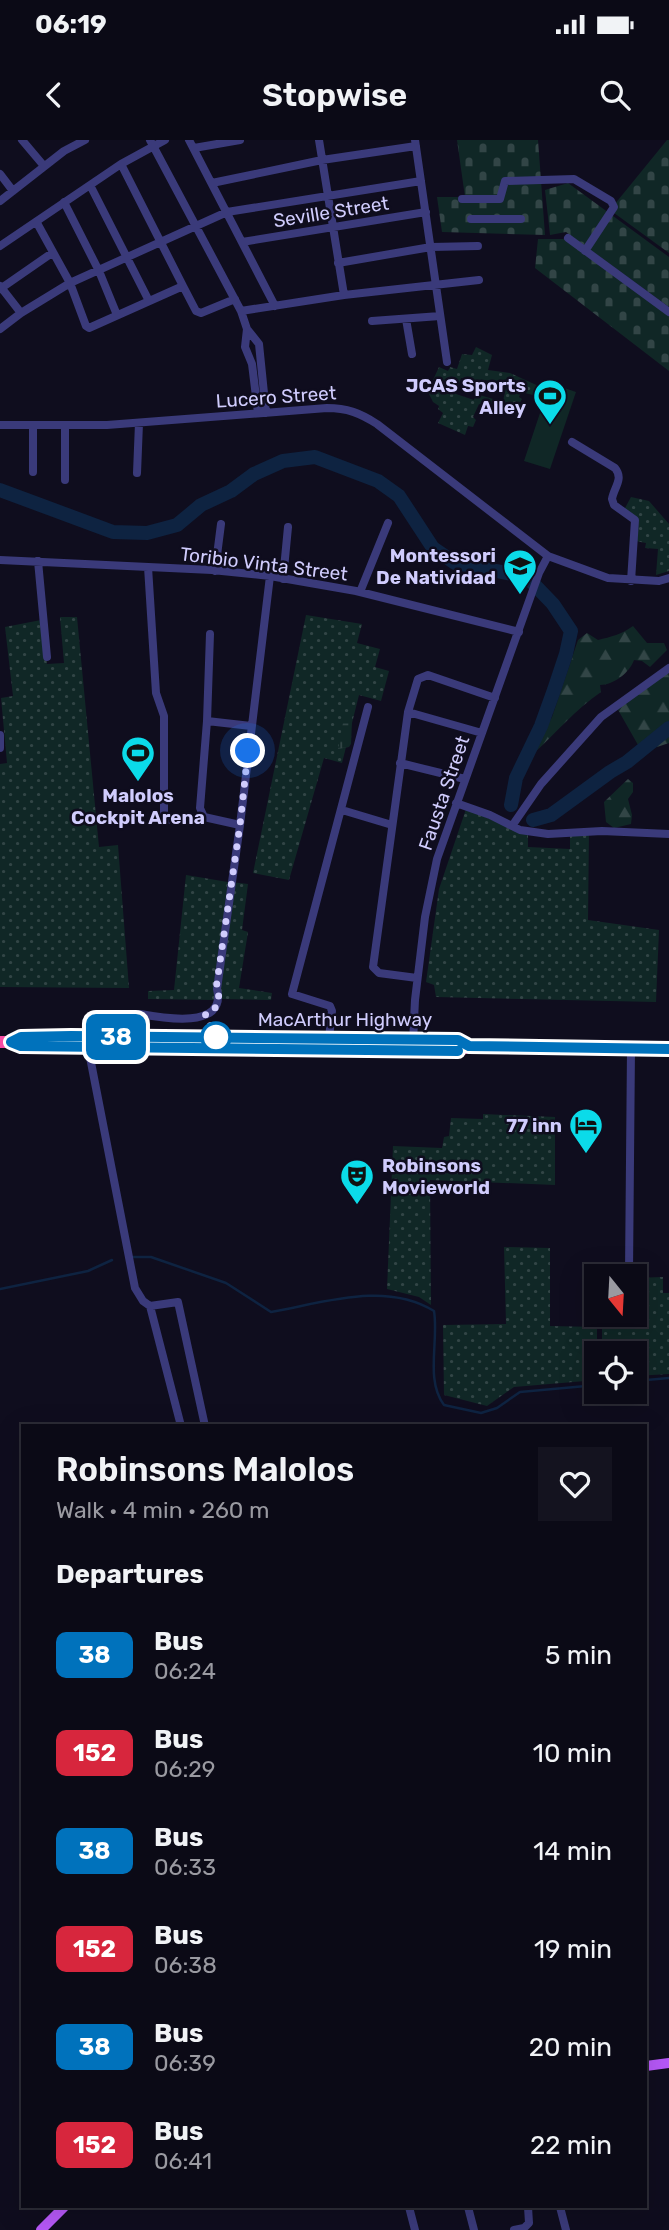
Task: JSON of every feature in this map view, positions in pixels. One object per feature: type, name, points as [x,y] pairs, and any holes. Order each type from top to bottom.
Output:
[{"type":"highway","name":"MacArthur Highway","points":[[5,1042],[21,1037],[413,1045],[458,1040],[469,1046],[669,1049]]},
{"type":"highway","name":"MacArthur Highway","points":[[5,1042],[21,1046],[88,1047],[281,1044],[329,1038],[413,1045]]},
{"type":"main road","points":[[647,2066],[669,2063]]},
{"type":"main road","points":[[41,2230],[63,2208]]},
{"type":"street","points":[[22,140],[44,166]]},
{"type":"street","points":[[0,201],[64,151],[85,140]]},
{"type":"street","points":[[0,246],[151,143],[165,140]]},
{"type":"street","points":[[240,140],[191,144],[275,306]]},
{"type":"street","points":[[319,140],[344,295]]},
{"type":"street","points":[[151,143],[235,299],[247,329],[259,344],[262,413]]},
{"type":"street","points":[[212,183],[416,143],[447,362]]},
{"type":"street","points":[[121,164],[196,311],[201,313],[235,299]]},
{"type":"street","points":[[0,174],[13,191]]},
{"type":"street","points":[[500,219],[500,199],[505,181],[574,179],[611,201],[614,207],[585,251]]},
{"type":"street","points":[[0,329],[70,283],[197,228],[227,212],[421,181]]},
{"type":"street","points":[[90,185],[149,301]]},
{"type":"street","points":[[462,199],[500,199]]},
{"type":"street","points":[[64,202],[99,271],[117,315]]},
{"type":"street","name":"Seville Street","points":[[242,242],[426,212]]},
{"type":"street","points":[[471,219],[521,219]]},
{"type":"street","points":[[37,223],[70,283],[86,326],[93,327],[183,286]]},
{"type":"street","points":[[568,238],[669,312]]},
{"type":"street","points":[[338,263],[431,247],[478,246]]},
{"type":"street","points":[[21,313],[1,288],[52,253]]},
{"type":"street","points":[[241,311],[344,295],[479,280]]},
{"type":"street","points":[[372,321],[440,316]]},
{"type":"street","points":[[405,319],[412,354]]},
{"type":"street","points":[[247,329],[246,347],[262,413]]},
{"type":"street","points":[[249,355],[260,353]]},
{"type":"street","name":"Lucero Street","points":[[0,425],[139,423],[346,408],[360,413],[548,556],[608,578],[631,581],[659,581],[669,578]]},
{"type":"street","points":[[137,473],[139,423]]},
{"type":"street","points":[[33,425],[33,472]]},
{"type":"street","points":[[65,425],[65,480]]},
{"type":"street","points":[[572,442],[615,468],[620,474],[612,499],[614,505],[635,520],[631,581]]},
{"type":"street","points":[[360,592],[388,523]]},
{"type":"street","points":[[215,571],[221,524]]},
{"type":"street","points":[[283,579],[288,527]]},
{"type":"street","name":"Fausta Street","points":[[413,1045],[417,978],[425,917],[437,859],[539,573],[548,556]]},
{"type":"street","name":"Toribio Vinta Street","points":[[0,560],[270,576],[360,592],[519,632]]},
{"type":"street","points":[[37,561],[47,657]]},
{"type":"street","points":[[148,567],[156,693],[164,716],[164,820],[204,817],[240,825]]},
{"type":"street","points":[[140,1014],[176,1020],[205,1015],[214,1011],[217,1006],[219,997],[216,989],[240,825],[270,576]]},
{"type":"street","points":[[204,817],[200,808],[210,634]]},
{"type":"street","points":[[512,826],[541,784],[601,717],[669,668]]},
{"type":"street","points":[[417,978],[379,973],[373,967],[408,712],[418,680],[428,676],[495,698]]},
{"type":"street","points":[[329,1038],[332,1011],[330,1006],[292,995],[368,707]]},
{"type":"street","points":[[408,712],[482,733]]},
{"type":"street","points":[[207,721],[251,726]]},
{"type":"street","points":[[0,735],[0,748]]},
{"type":"street","points":[[400,763],[465,779]]},
{"type":"street","points":[[456,803],[490,815],[520,830],[548,834],[602,831],[669,834]]},
{"type":"street","points":[[342,810],[392,825]]},
{"type":"street","points":[[88,1047],[130,1266],[138,1294],[150,1306],[180,1424]]},
{"type":"street","points":[[629,1264],[631,1048]]},
{"type":"street","points":[[150,1306],[177,1301],[205,1424]]},
{"type":"street","points":[[409,2208],[415,2230]]},
{"type":"street","points":[[468,2208],[474,2230]]},
{"type":"street","points":[[514,2230],[524,2228],[529,2223],[528,2208]]},
{"type":"street","points":[[560,2208],[566,2230]]},
{"type":"green space","points":[[457,140],[538,140],[545,235],[442,232],[437,197],[465,197]]},
{"type":"green space","points":[[669,140],[669,253],[610,210]]},
{"type":"green space","points":[[568,183],[669,257],[669,307],[566,232],[550,235],[545,190]]},
{"type":"green space","points":[[538,239],[564,239],[669,316],[669,371],[535,268]]},
{"type":"green space","points":[[476,347],[492,355],[488,370],[510,373],[545,389],[541,397],[521,392],[519,397],[522,399],[517,408],[502,405],[507,384],[485,380],[483,386],[461,378],[456,394],[474,400],[476,394],[500,401],[498,410],[479,404],[473,417],[476,420],[473,427],[468,426],[465,435],[438,423],[443,413],[428,392],[432,385],[436,386],[437,382],[433,380],[439,367],[448,371],[450,367],[457,369],[462,354],[472,355]]},
{"type":"green space","name":"JCAS Sports Alley","points":[[550,383],[576,392],[550,469],[524,461]]},
{"type":"green space","points":[[631,497],[649,501],[669,524],[669,571],[656,575],[658,549],[645,548],[646,543],[630,540],[634,518],[624,510]]},
{"type":"green space","points":[[306,615],[362,624],[357,643],[380,649],[375,667],[389,671],[381,701],[359,695],[342,763],[324,758],[289,880],[253,873]]},
{"type":"green space","points":[[60,617],[77,617],[99,847],[118,845],[129,988],[0,987],[0,764],[7,763],[1,698],[13,696],[5,627],[41,620],[47,664],[64,663]]},
{"type":"green space","points":[[633,626],[647,643],[664,643],[667,650],[650,667],[642,661],[634,660],[621,677],[600,685],[601,692],[532,755],[552,717],[578,640],[587,633],[598,640],[603,639]]},
{"type":"green space","points":[[669,670],[669,743],[642,752],[617,708]]},
{"type":"green space","points":[[344,718],[352,721],[351,744],[338,749]]},
{"type":"green space","points":[[628,779],[633,783],[633,792],[628,799],[631,824],[614,828],[606,822],[604,802]]},
{"type":"green space","points":[[466,809],[528,835],[528,847],[570,849],[570,832],[589,831],[588,920],[659,930],[656,1002],[436,997],[434,985],[426,982],[439,889]]},
{"type":"green space","points":[[186,875],[228,882],[214,1000],[148,999],[148,991],[174,990]]},
{"type":"green space","points":[[231,882],[248,884],[242,930],[248,932],[239,988],[272,993],[271,1000],[222,999],[219,989]]},
{"type":"green space","points":[[483,1114],[555,1117],[555,1185],[430,1180],[431,1305],[419,1297],[387,1289],[393,1146],[442,1148],[444,1137],[449,1136],[451,1118],[483,1119]]},
{"type":"green space","points":[[504,1247],[550,1248],[550,1326],[597,1327],[597,1341],[584,1341],[584,1381],[514,1387],[487,1406],[444,1395],[443,1325],[506,1324]]},
{"type":"green space","points":[[663,1277],[663,1293],[669,1293],[669,1374],[647,1375],[647,1341],[602,1341],[602,1327],[648,1326],[648,1278]]},
{"type":"waterway","points":[[0,490],[113,532],[147,533],[177,525],[201,505],[231,491],[254,474],[283,461],[315,457],[378,481],[399,496],[433,548],[455,563],[527,577],[553,604],[571,631],[566,654],[541,726],[516,778],[511,805]]},
{"type":"waterway","points":[[533,820],[551,815],[627,762],[669,728]]},
{"type":"waterway","points":[[133,1257],[151,1257],[226,1283],[271,1312],[333,1300],[375,1296],[415,1302],[434,1311],[435,1384],[444,1405],[481,1413],[497,1408],[520,1392],[584,1386]]},
{"type":"waterway","points":[[0,1289],[88,1271],[112,1260]]},
{"type":"waterway","points":[[647,1380],[669,1378]]},
{"type":"bus line","name":"38","points":[[458,1051],[21,1046],[11,1042],[21,1037],[71,1036],[458,1040],[469,1046],[669,1049]]},
{"type":"place","name":"JCAS Sports Alley","points":[[550,426]]},
{"type":"place","name":"Montessori De Natividad","points":[[520,596]]},
{"type":"place","name":"Malolos Cockpit Arena","points":[[138,783]]},
{"type":"place","name":"77 inn","points":[[586,1155]]},
{"type":"place","name":"Robinsons Movieworld","points":[[357,1206]]},
{"type":"route","points":[[216,1037],[205,1015],[214,1011],[219,997],[216,989],[248,751]]}]
